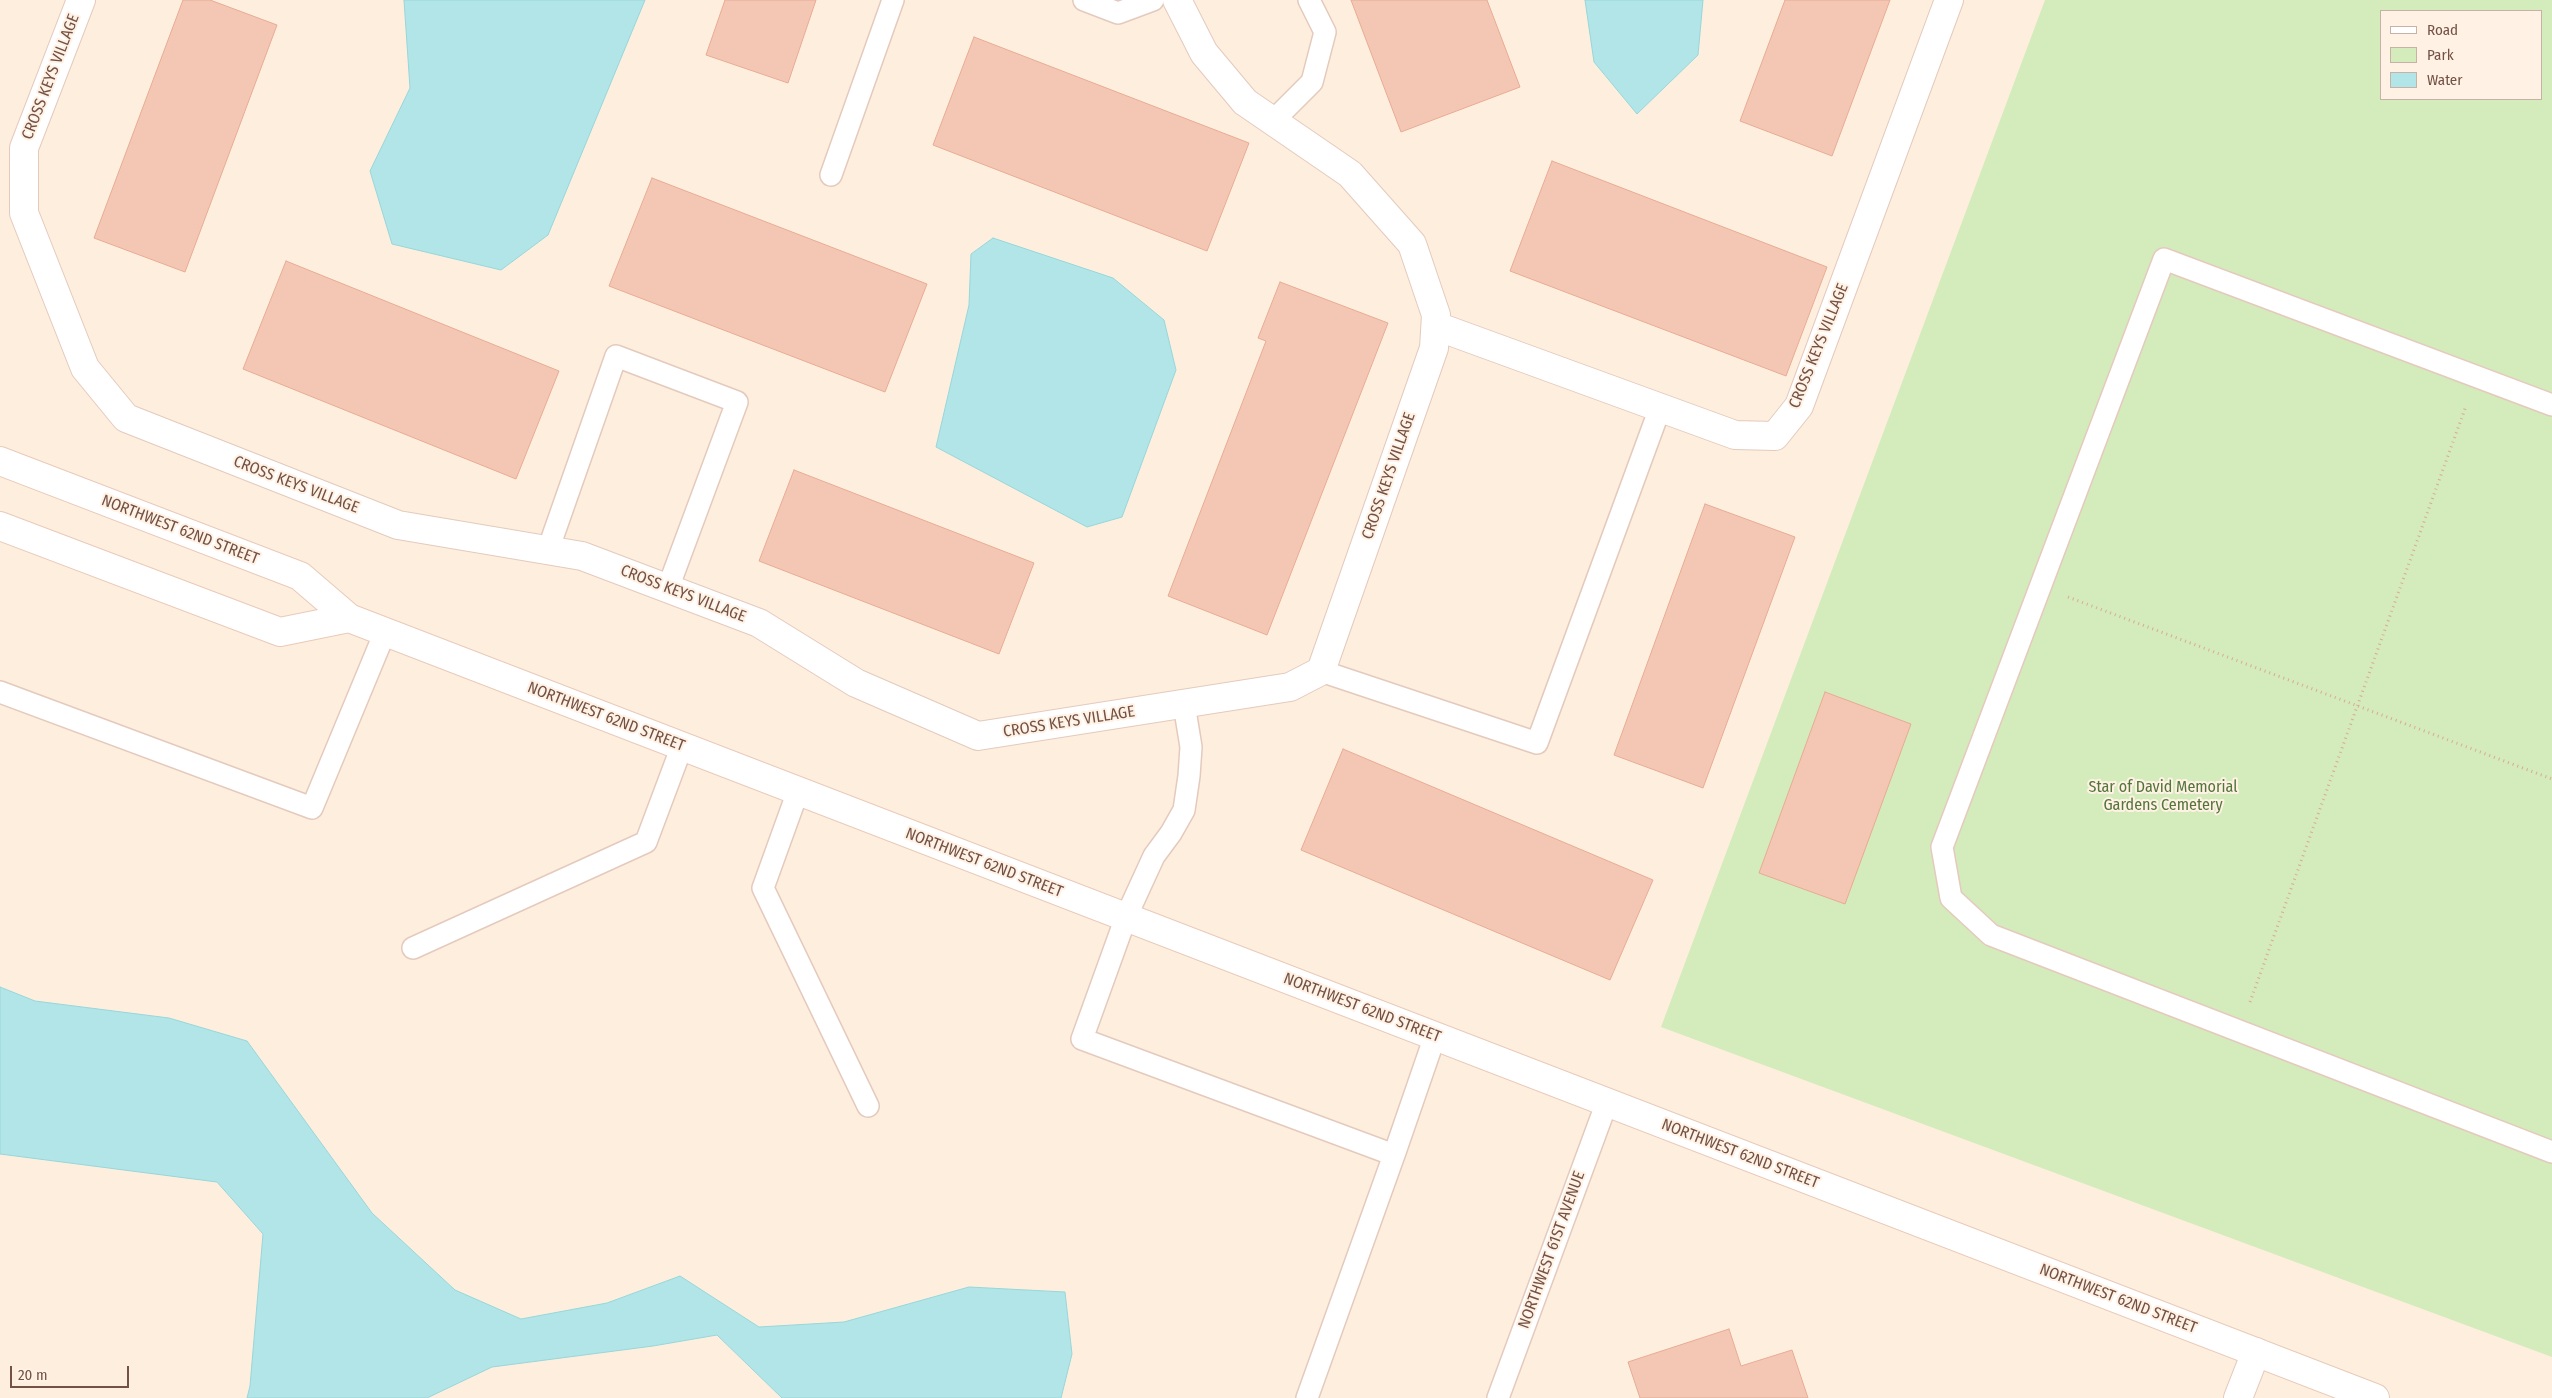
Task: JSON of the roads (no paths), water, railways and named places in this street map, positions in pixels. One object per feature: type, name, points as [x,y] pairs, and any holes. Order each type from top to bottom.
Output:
[{"type":"street","name":"CROSS KEYS VILLAGE","points":[[81,0],[24,148],[24,213],[85,368],[126,418],[398,525],[582,556],[668,588],[759,623],[856,683],[978,736],[1290,687],[1321,670],[1434,348],[1436,315],[1412,244],[1350,174],[1246,102],[1204,53],[1177,0]]},
{"type":"street","name":"CROSS KEYS VILLAGE","points":[[1436,326],[1736,435],[1775,436],[1799,406],[1949,0]]},
{"type":"street","name":"NORTHWEST 62ND STREET","points":[[0,461],[300,576],[349,618],[2375,1398]]},
{"type":"street","points":[[0,526],[280,632],[349,618]]},
{"type":"street","points":[[2238,1398],[2256,1352]]},
{"type":"lane","points":[[831,174],[893,0]]},
{"type":"lane","points":[[1084,0],[1118,13],[1153,0]]},
{"type":"lane","points":[[1272,121],[1312,82],[1326,32],[1309,0]]},
{"type":"lane","points":[[2552,406],[2164,259],[1942,847],[1951,898],[1991,935],[2552,1152]]},
{"type":"lane","points":[[548,550],[616,356],[737,402],[668,588]]},
{"type":"lane","points":[[1321,670],[1537,743],[1660,408]]},
{"type":"lane","points":[[0,692],[312,808],[385,632]]},
{"type":"lane","points":[[1184,704],[1190,747],[1190,776],[1184,810],[1171,834],[1154,856],[1126,917],[1082,1039],[1394,1154]]},
{"type":"lane","points":[[412,948],[646,842],[682,746]]},
{"type":"lane","points":[[798,791],[763,888],[868,1106]]},
{"type":"lane","points":[[1307,1398],[1435,1036]]},
{"type":"lane","name":"NORTHWEST 61ST AVENUE","points":[[1498,1398],[1606,1102]]},
{"type":"water","points":[[404,0],[645,0],[548,235],[501,270],[392,244],[370,171],[410,88]]},
{"type":"water","points":[[1585,0],[1703,0],[1698,55],[1637,114],[1594,62]]},
{"type":"water","points":[[993,238],[1113,278],[1164,320],[1176,370],[1122,517],[1087,527],[936,447],[969,305],[971,254]]},
{"type":"water","points":[[0,987],[35,1001],[169,1018],[247,1041],[372,1213],[455,1290],[521,1319],[607,1303],[680,1276],[759,1327],[844,1322],[969,1287],[1065,1292],[1072,1354],[1061,1398],[782,1398],[717,1335],[653,1346],[492,1367],[427,1398],[247,1398],[250,1386],[263,1234],[217,1182],[0,1154]]},
{"type":"park label","name":"Star of David Memorial Gardens Cemetery","points":[[2163,797]]}]
